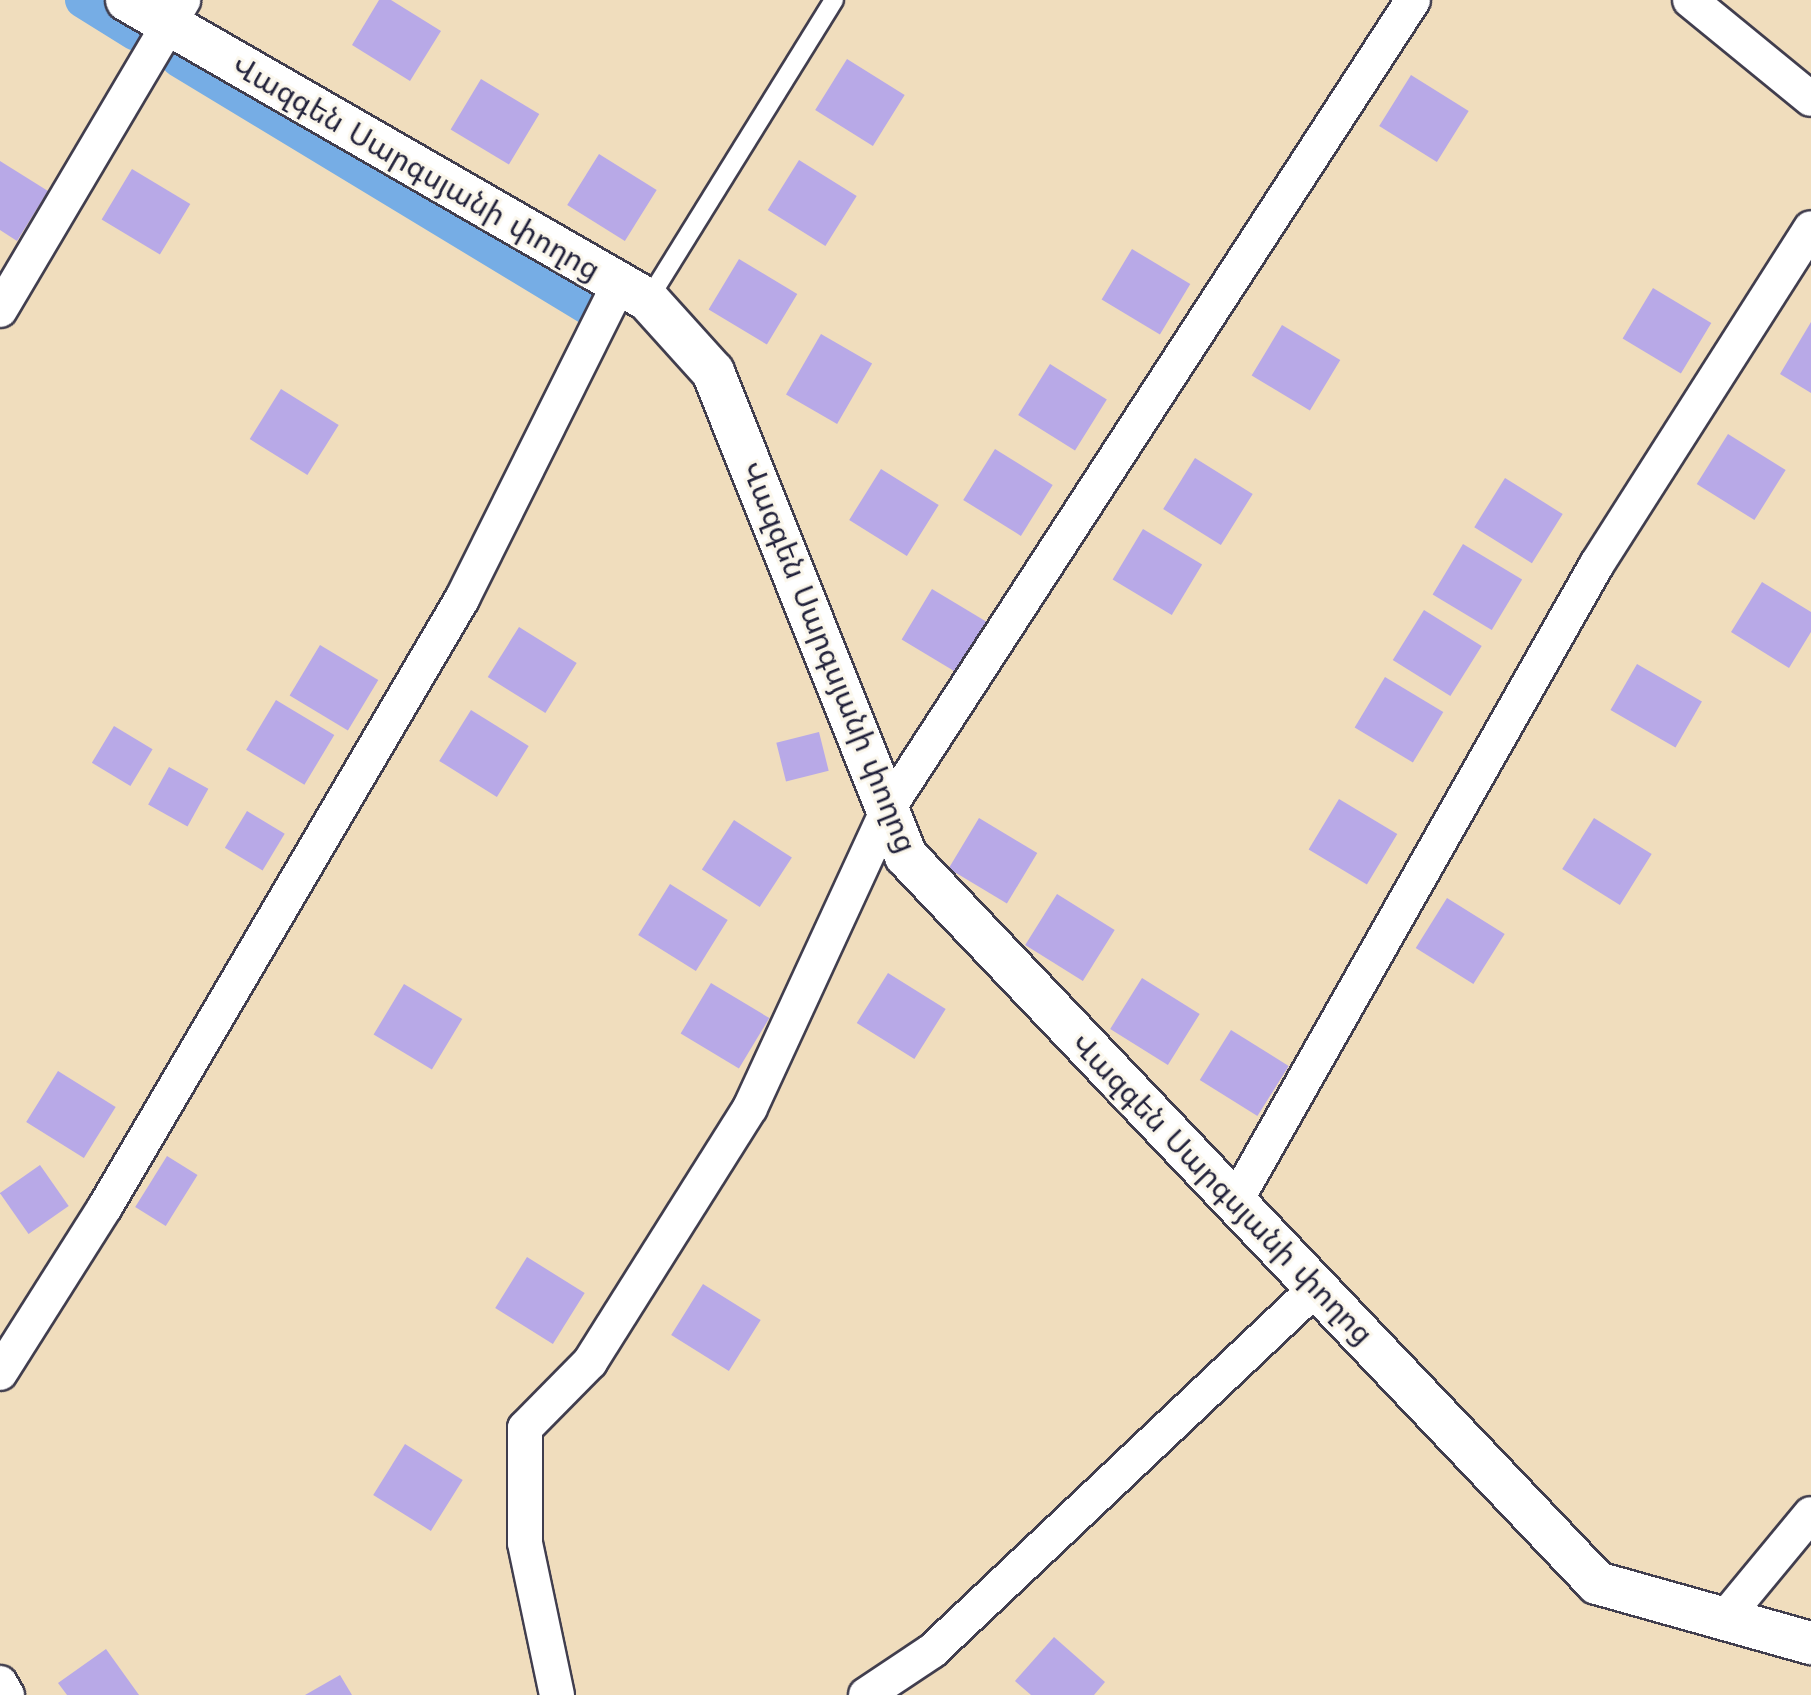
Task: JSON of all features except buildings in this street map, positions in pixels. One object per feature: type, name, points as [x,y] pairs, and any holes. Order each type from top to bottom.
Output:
[{"type":"street","name":"Վազգեն Սարգսյանի փողոց","points":[[127,0],[174,13],[634,292],[713,372],[906,856],[1597,1583],[1811,1643]]},
{"type":"street","points":[[557,1695],[525,1543],[525,1428],[590,1362],[750,1108],[889,807],[1413,0]]},
{"type":"street","points":[[1690,0],[1811,99]]},
{"type":"street","points":[[0,310],[174,13]]},
{"type":"street","points":[[1235,1202],[1597,564],[1811,228]]},
{"type":"street","points":[[0,1373],[113,1194],[462,599],[634,292]]},
{"type":"street","points":[[866,1695],[932,1651],[1316,1288]]},
{"type":"street","points":[[1724,1619],[1811,1514]]},
{"type":"street","points":[[0,1683],[7,1695]]},
{"type":"lane","points":[[634,292],[834,0]]},
{"type":"waterway","points":[[83,0],[136,33]]},
{"type":"waterway","points":[[179,59],[588,307]]}]
